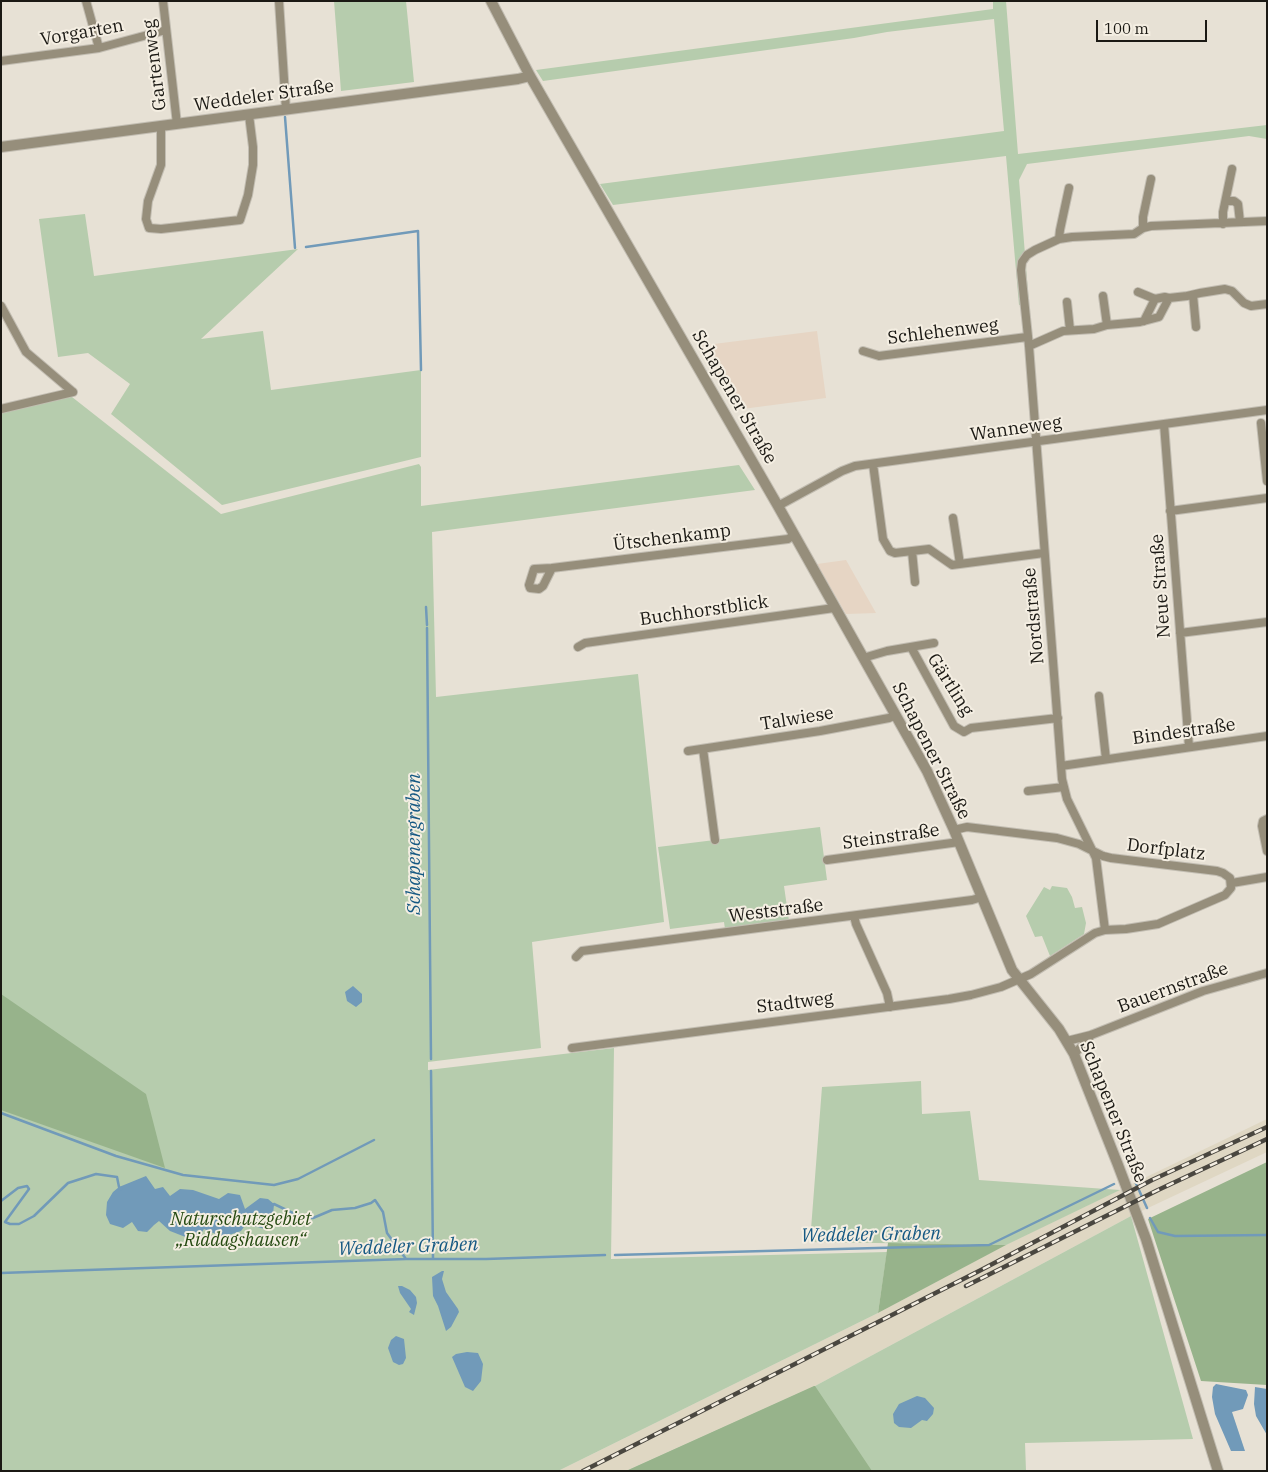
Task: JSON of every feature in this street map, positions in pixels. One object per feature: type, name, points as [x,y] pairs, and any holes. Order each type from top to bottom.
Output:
[{"type":"street","points":[[86,1],[99,48]]},
{"type":"street","name":"Gartenweg","points":[[163,1],[178,124]]},
{"type":"street","points":[[279,1],[286,110]]},
{"type":"street","name":"Schapener Straße","points":[[491,1],[530,76],[778,506],[927,770],[954,830],[1006,958],[1019,980],[1059,1029],[1074,1054],[1146,1239],[1218,1471]]},
{"type":"street","name":"Vorgarten","points":[[1,60],[99,48],[166,30]]},
{"type":"street","name":"Weddeler Straße","points":[[1,147],[530,76]]},
{"type":"street","points":[[161,126],[161,165],[148,202],[146,225],[149,228],[161,229],[240,220],[248,195],[253,165],[253,147],[248,115]]},
{"type":"street","points":[[1222,224],[1232,169]]},
{"type":"street","points":[[1143,228],[1143,217],[1151,180]]},
{"type":"street","points":[[1069,188],[1060,230],[1060,239],[1134,234],[1143,228],[1151,226],[1267,221]]},
{"type":"street","points":[[1226,201],[1238,204],[1240,222]]},
{"type":"street","name":"Nordstraße","points":[[1060,239],[1027,255],[1022,262],[1021,270],[1029,346],[1061,766],[1067,799],[1093,851],[1097,865],[1105,930]]},
{"type":"street","points":[[1138,292],[1155,299],[1225,289],[1232,291],[1244,303],[1251,306],[1267,304]]},
{"type":"street","points":[[1193,295],[1196,327]]},
{"type":"street","points":[[1103,296],[1107,325]]},
{"type":"street","points":[[1029,346],[1058,333],[1070,330],[1094,329],[1107,325],[1144,321],[1159,317],[1168,298]]},
{"type":"street","points":[[1144,321],[1155,299]]},
{"type":"street","points":[[1066,302],[1070,330]]},
{"type":"street","points":[[1,306],[26,352],[73,392],[1,409]]},
{"type":"street","name":"Schlehenweg","points":[[863,351],[879,356],[1027,337]]},
{"type":"street","name":"Wanneweg","points":[[778,506],[848,468],[1267,410]]},
{"type":"street","points":[[1261,423],[1267,480]]},
{"type":"street","name":"Neue Straße","points":[[1164,424],[1189,747]]},
{"type":"street","points":[[874,464],[883,539],[890,551],[895,553],[929,549],[952,565],[1044,553]]},
{"type":"street","points":[[1170,511],[1267,498]]},
{"type":"street","points":[[954,518],[960,564]]},
{"type":"street","name":"Ütschenkamp","points":[[552,568],[788,539],[794,535]]},
{"type":"street","points":[[912,551],[915,582]]},
{"type":"street","name":"Buchhorstblick","points":[[578,647],[585,642],[834,608]]},
{"type":"street","points":[[1180,633],[1267,622]]},
{"type":"street","name":"Gärtling","points":[[863,658],[887,651],[934,643]]},
{"type":"street","name":"Gärtling","points":[[911,648],[954,726],[964,732],[971,728],[1058,718]]},
{"type":"street","points":[[1099,696],[1106,759]]},
{"type":"street","name":"Talwiese","points":[[688,751],[820,731],[896,715]]},
{"type":"street","name":"Bindestraße","points":[[1061,766],[1267,736]]},
{"type":"street","points":[[703,749],[715,840]]},
{"type":"street","points":[[1028,791],[1064,787]]},
{"type":"street","points":[[1267,819],[1263,821],[1262,826],[1267,851]]},
{"type":"street","name":"Dorfplatz","points":[[954,830],[967,827],[1057,838],[1079,844],[1102,856],[1216,871],[1226,875],[1232,883]]},
{"type":"street","name":"Steinstraße","points":[[827,860],[959,842]]},
{"type":"street","points":[[1105,930],[1126,930],[1158,924],[1225,896],[1232,883],[1267,877]]},
{"type":"street","name":"Weststraße","points":[[576,957],[582,951],[854,916],[982,897]]},
{"type":"street","points":[[854,916],[887,993],[890,1007]]},
{"type":"street","name":"Stadtweg","points":[[572,1048],[960,998],[1019,980],[1086,938],[1105,930]]},
{"type":"street","name":"Bauernstraße","points":[[1067,1041],[1091,1035],[1203,991],[1267,973]]},
{"type":"street","name":"Bauernstraße","points":[[1074,1054],[1091,1035]]},
{"type":"shaded area","points":[[817,331],[826,398],[735,410],[698,346]]},
{"type":"shaded area","points":[[846,560],[876,613],[846,614],[817,564]]},
{"type":"shaded area","points":[[1267,1119],[1267,1152],[1131,1216],[815,1386],[626,1471],[558,1471],[878,1313],[1009,1243]]},
{"type":"green space","points":[[334,1],[406,1],[414,82],[341,91]]},
{"type":"green space","points":[[993,1],[1006,1],[1018,154],[1267,125],[1267,139],[1249,136],[1027,164],[1019,180],[1029,304],[1019,305],[1006,156],[613,205],[600,184],[1004,131],[994,19],[887,32],[543,81],[536,70],[993,9]]},
{"type":"green space","points":[[85,214],[94,276],[298,249],[201,339],[263,331],[271,390],[421,370],[421,457],[222,505],[111,414],[130,384],[88,353],[58,357],[39,219]]},
{"type":"green space","name":"Naturschutzgebiet „Riddagshausen“","points":[[63,392],[72,397],[221,514],[419,464],[421,467],[421,506],[739,465],[755,490],[432,532],[436,697],[638,674],[664,922],[532,942],[541,1048],[428,1062],[428,1070],[614,1048],[611,1259],[887,1252],[878,1313],[558,1471],[1,1471],[1,407]]},
{"type":"green space","points":[[820,827],[827,880],[784,886],[789,921],[725,929],[724,922],[670,929],[658,847]]},
{"type":"green space","points":[[1052,886],[1067,888],[1075,908],[1082,907],[1086,923],[1084,934],[1050,956],[1042,936],[1035,937],[1026,916],[1044,887],[1050,890]]},
{"type":"green space","points":[[1,994],[146,1094],[165,1168],[1,1110]]},
{"type":"green space","points":[[921,1081],[922,1114],[970,1111],[979,1180],[1120,1190],[1006,1245],[810,1242],[822,1087]]},
{"type":"green space","points":[[1267,1162],[1267,1385],[1201,1381],[1148,1219]]},
{"type":"green space","points":[[1131,1216],[1193,1439],[1025,1443],[1026,1471],[626,1471],[815,1386]]},
{"type":"green space","points":[[888,1243],[1006,1245],[878,1313]]},
{"type":"green space","points":[[814,1386],[872,1471],[626,1471]]},
{"type":"water","points":[[353,986],[362,994],[362,1002],[356,1007],[347,1001],[345,992]]},
{"type":"water","points":[[146,1176],[155,1189],[163,1187],[170,1196],[180,1189],[193,1190],[219,1199],[228,1193],[240,1195],[245,1209],[260,1198],[268,1199],[274,1204],[272,1225],[269,1230],[246,1224],[241,1231],[223,1237],[204,1229],[198,1238],[188,1238],[170,1231],[159,1221],[147,1232],[138,1231],[132,1222],[123,1228],[110,1224],[106,1215],[107,1202],[113,1192],[119,1187]]},
{"type":"water","points":[[444,1271],[442,1279],[446,1292],[459,1312],[451,1327],[446,1331],[433,1296],[432,1277]]},
{"type":"water","points":[[398,1286],[410,1290],[416,1297],[417,1303],[414,1315],[409,1312],[411,1309],[400,1293]]},
{"type":"water","points":[[396,1336],[404,1339],[406,1358],[403,1364],[399,1365],[393,1362],[388,1348],[391,1340]]},
{"type":"water","points":[[478,1353],[483,1364],[481,1381],[473,1391],[465,1387],[452,1357],[456,1354]]},
{"type":"water","points":[[1216,1384],[1246,1390],[1248,1395],[1243,1409],[1232,1412],[1245,1451],[1231,1451],[1215,1414],[1212,1397],[1213,1387]]},
{"type":"water","points":[[1255,1387],[1267,1389],[1267,1435],[1256,1416],[1254,1404]]},
{"type":"water","points":[[917,1396],[925,1398],[934,1408],[933,1414],[927,1421],[922,1420],[911,1428],[899,1427],[894,1423],[893,1414],[899,1404]]},
{"type":"waterway","name":"Schapenergraben","points":[[285,117],[295,248]]},
{"type":"waterway","name":"Schapenergraben","points":[[306,247],[418,231],[421,370]]},
{"type":"waterway","name":"Schapenergraben","points":[[426,607],[427,625]]},
{"type":"waterway","name":"Schapenergraben","points":[[427,628],[431,1059]]},
{"type":"waterway","name":"Schapenergraben","points":[[431,1071],[433,1259]]},
{"type":"waterway","points":[[1,1113],[116,1156],[183,1175],[274,1185],[298,1179],[374,1140]]},
{"type":"waterway","points":[[1,1201],[18,1188],[27,1186],[29,1189],[5,1222],[19,1224],[34,1216],[68,1183],[96,1174],[117,1177],[121,1189]]},
{"type":"waterway","name":"Weddeler Graben","points":[[1134,1179],[1147,1208]]},
{"type":"waterway","name":"Weddeler Graben","points":[[615,1255],[989,1245],[1114,1184]]},
{"type":"waterway","points":[[273,1205],[299,1216],[313,1218],[332,1210],[355,1208],[375,1200],[383,1212],[387,1233],[406,1259]]},
{"type":"waterway","name":"Weddeler Graben","points":[[1150,1218],[1158,1232],[1175,1236],[1267,1235]]},
{"type":"waterway","name":"Weddeler Graben","points":[[1,1273],[406,1259],[486,1259],[605,1255]]},
{"type":"railway","points":[[583,1471],[981,1270],[1152,1180],[1267,1127]]},
{"type":"railway","points":[[966,1286],[1158,1190],[1267,1139]]}]
